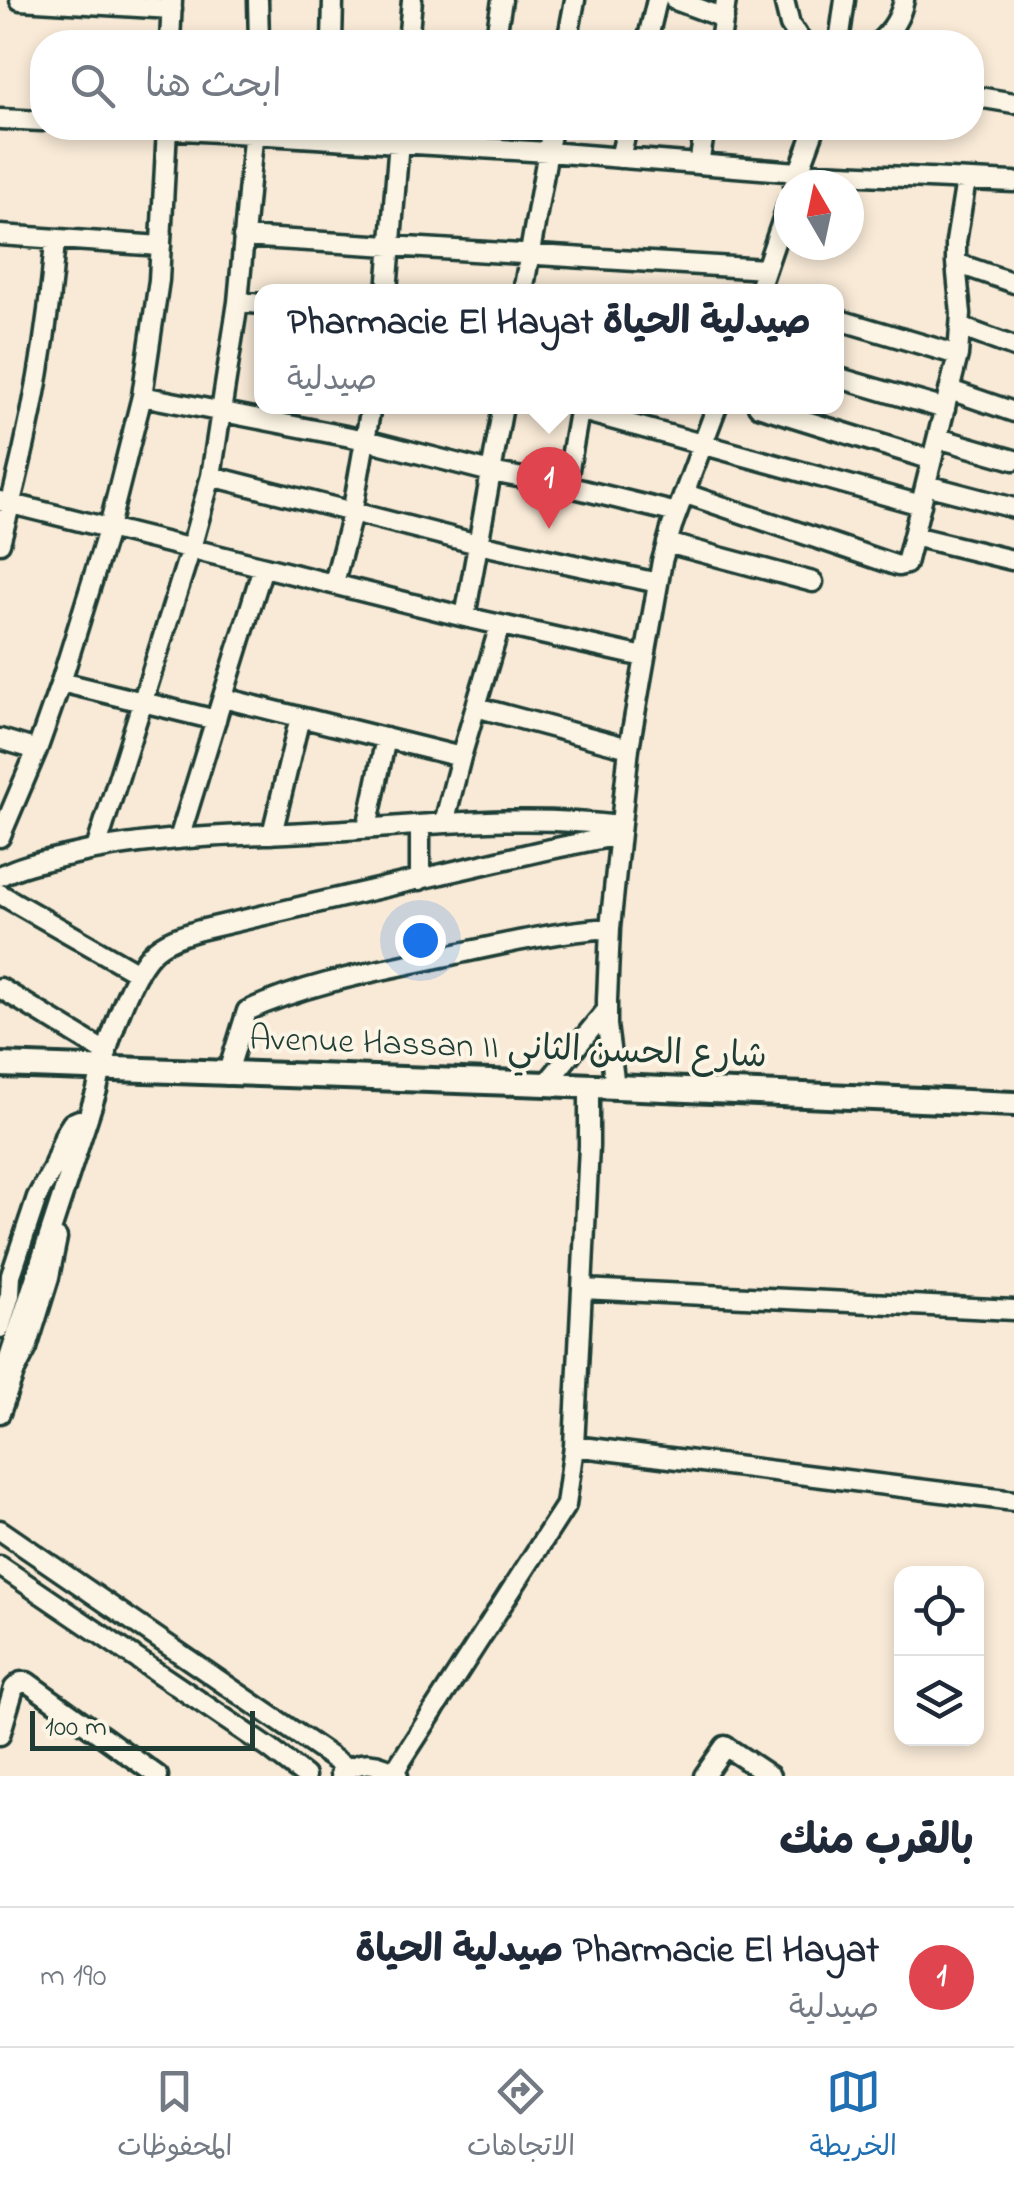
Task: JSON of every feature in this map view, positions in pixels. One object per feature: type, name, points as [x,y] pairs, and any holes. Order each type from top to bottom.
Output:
[{"type":"main road","name":"Avenue Hassan II شارع الحسن الثاني","points":[[0,1065],[104,1061],[227,1074],[1014,1104]]},
{"type":"street","points":[[20,0],[172,4],[171,30]]},
{"type":"street","points":[[258,0],[258,30]]},
{"type":"street","points":[[332,0],[332,30]]},
{"type":"street","points":[[409,30],[412,0]]},
{"type":"street","points":[[498,30],[502,0]]},
{"type":"street","points":[[569,30],[575,0]]},
{"type":"street","points":[[650,30],[658,0]]},
{"type":"street","points":[[675,0],[725,9]]},
{"type":"street","points":[[784,0],[794,30]]},
{"type":"street","points":[[840,30],[844,0]]},
{"type":"street","points":[[893,30],[904,0]]},
{"type":"street","points":[[984,98],[1014,103]]},
{"type":"street","points":[[0,118],[30,120]]},
{"type":"street","points":[[0,837],[60,682],[109,527],[142,396],[160,280],[165,140]]},
{"type":"street","points":[[96,849],[211,476],[238,302],[252,140]]},
{"type":"street","points":[[388,284],[400,140]]},
{"type":"street","points":[[444,140],[699,164],[774,176]]},
{"type":"street","points":[[524,284],[550,140]]},
{"type":"street","points":[[620,158],[624,140]]},
{"type":"street","points":[[699,164],[703,140]]},
{"type":"street","points":[[799,170],[811,140]]},
{"type":"street","points":[[864,179],[1013,180]]},
{"type":"street","points":[[686,494],[898,566],[906,564],[958,355],[956,263],[966,180]]},
{"type":"street","points":[[0,235],[161,246]]},
{"type":"street","points":[[243,238],[766,269]]},
{"type":"street","points":[[0,543],[6,502],[38,387],[52,292],[55,239]]},
{"type":"street","points":[[761,284],[774,246]]},
{"type":"street","points":[[956,263],[1014,284]]},
{"type":"street","points":[[238,302],[254,303]]},
{"type":"street","points":[[844,321],[958,355]]},
{"type":"street","points":[[960,328],[1014,347]]},
{"type":"street","points":[[844,379],[945,410]]},
{"type":"street","points":[[950,390],[1014,412]]},
{"type":"street","points":[[142,396],[366,440],[677,513]]},
{"type":"street","points":[[334,583],[371,414]]},
{"type":"street","points":[[465,617],[502,414]]},
{"type":"street","points":[[566,486],[578,414]]},
{"type":"street","points":[[600,414],[921,505]]},
{"type":"street","points":[[615,1087],[606,1011],[610,928],[629,748],[667,543],[715,414]]},
{"type":"street","points":[[784,414],[932,460]]},
{"type":"street","points":[[938,438],[1014,460]]},
{"type":"street","points":[[211,476],[352,514],[658,583]]},
{"type":"street","points":[[926,485],[1014,508]]},
{"type":"street","points":[[6,502],[465,617],[644,657]]},
{"type":"street","points":[[914,536],[1012,560]]},
{"type":"street","points":[[667,543],[813,582]]},
{"type":"street","points":[[179,839],[263,567]]},
{"type":"street","points":[[444,823],[500,624]]},
{"type":"street","points":[[60,682],[216,720]]},
{"type":"street","points":[[223,698],[461,756]]},
{"type":"street","points":[[476,707],[629,748]]},
{"type":"street","points":[[272,834],[300,717]]},
{"type":"street","points":[[368,828],[386,738]]},
{"type":"street","points":[[0,740],[36,750]]},
{"type":"street","points":[[0,876],[27,865],[96,849],[179,839],[550,819],[620,830]]},
{"type":"street","points":[[420,824],[420,880]]},
{"type":"street","points":[[0,1386],[104,1061],[126,1000],[152,953],[172,938],[200,930],[620,830]]},
{"type":"street","points":[[0,894],[138,974]]},
{"type":"street","points":[[227,1074],[247,1011],[273,999],[512,942],[566,931],[610,928]]},
{"type":"street","points":[[0,988],[104,1061]]},
{"type":"street","points":[[546,1084],[606,1011]]},
{"type":"street","points":[[0,1355],[89,1088],[104,1061]]},
{"type":"street","points":[[0,1530],[342,1772],[371,1762],[396,1774],[566,1505],[574,1446],[589,1146],[588,1086]]},
{"type":"street","points":[[0,1413],[27,1348],[49,1277],[56,1239],[100,1112],[101,1101],[96,1093]]},
{"type":"street","points":[[0,1328],[10,1295],[11,1275],[37,1198],[65,1134],[79,1120]]},
{"type":"street","points":[[582,1289],[1014,1310]]},
{"type":"street","points":[[574,1446],[1014,1501]]},
{"type":"street","points":[[0,1566],[305,1776]]},
{"type":"street","points":[[0,1735],[14,1688],[27,1682],[158,1776]]},
{"type":"street","points":[[704,1776],[724,1746],[770,1776]]},
{"type":"place","name":"Pharmacie El Hayat صيدلية الحياة","points":[[549,529]]}]
